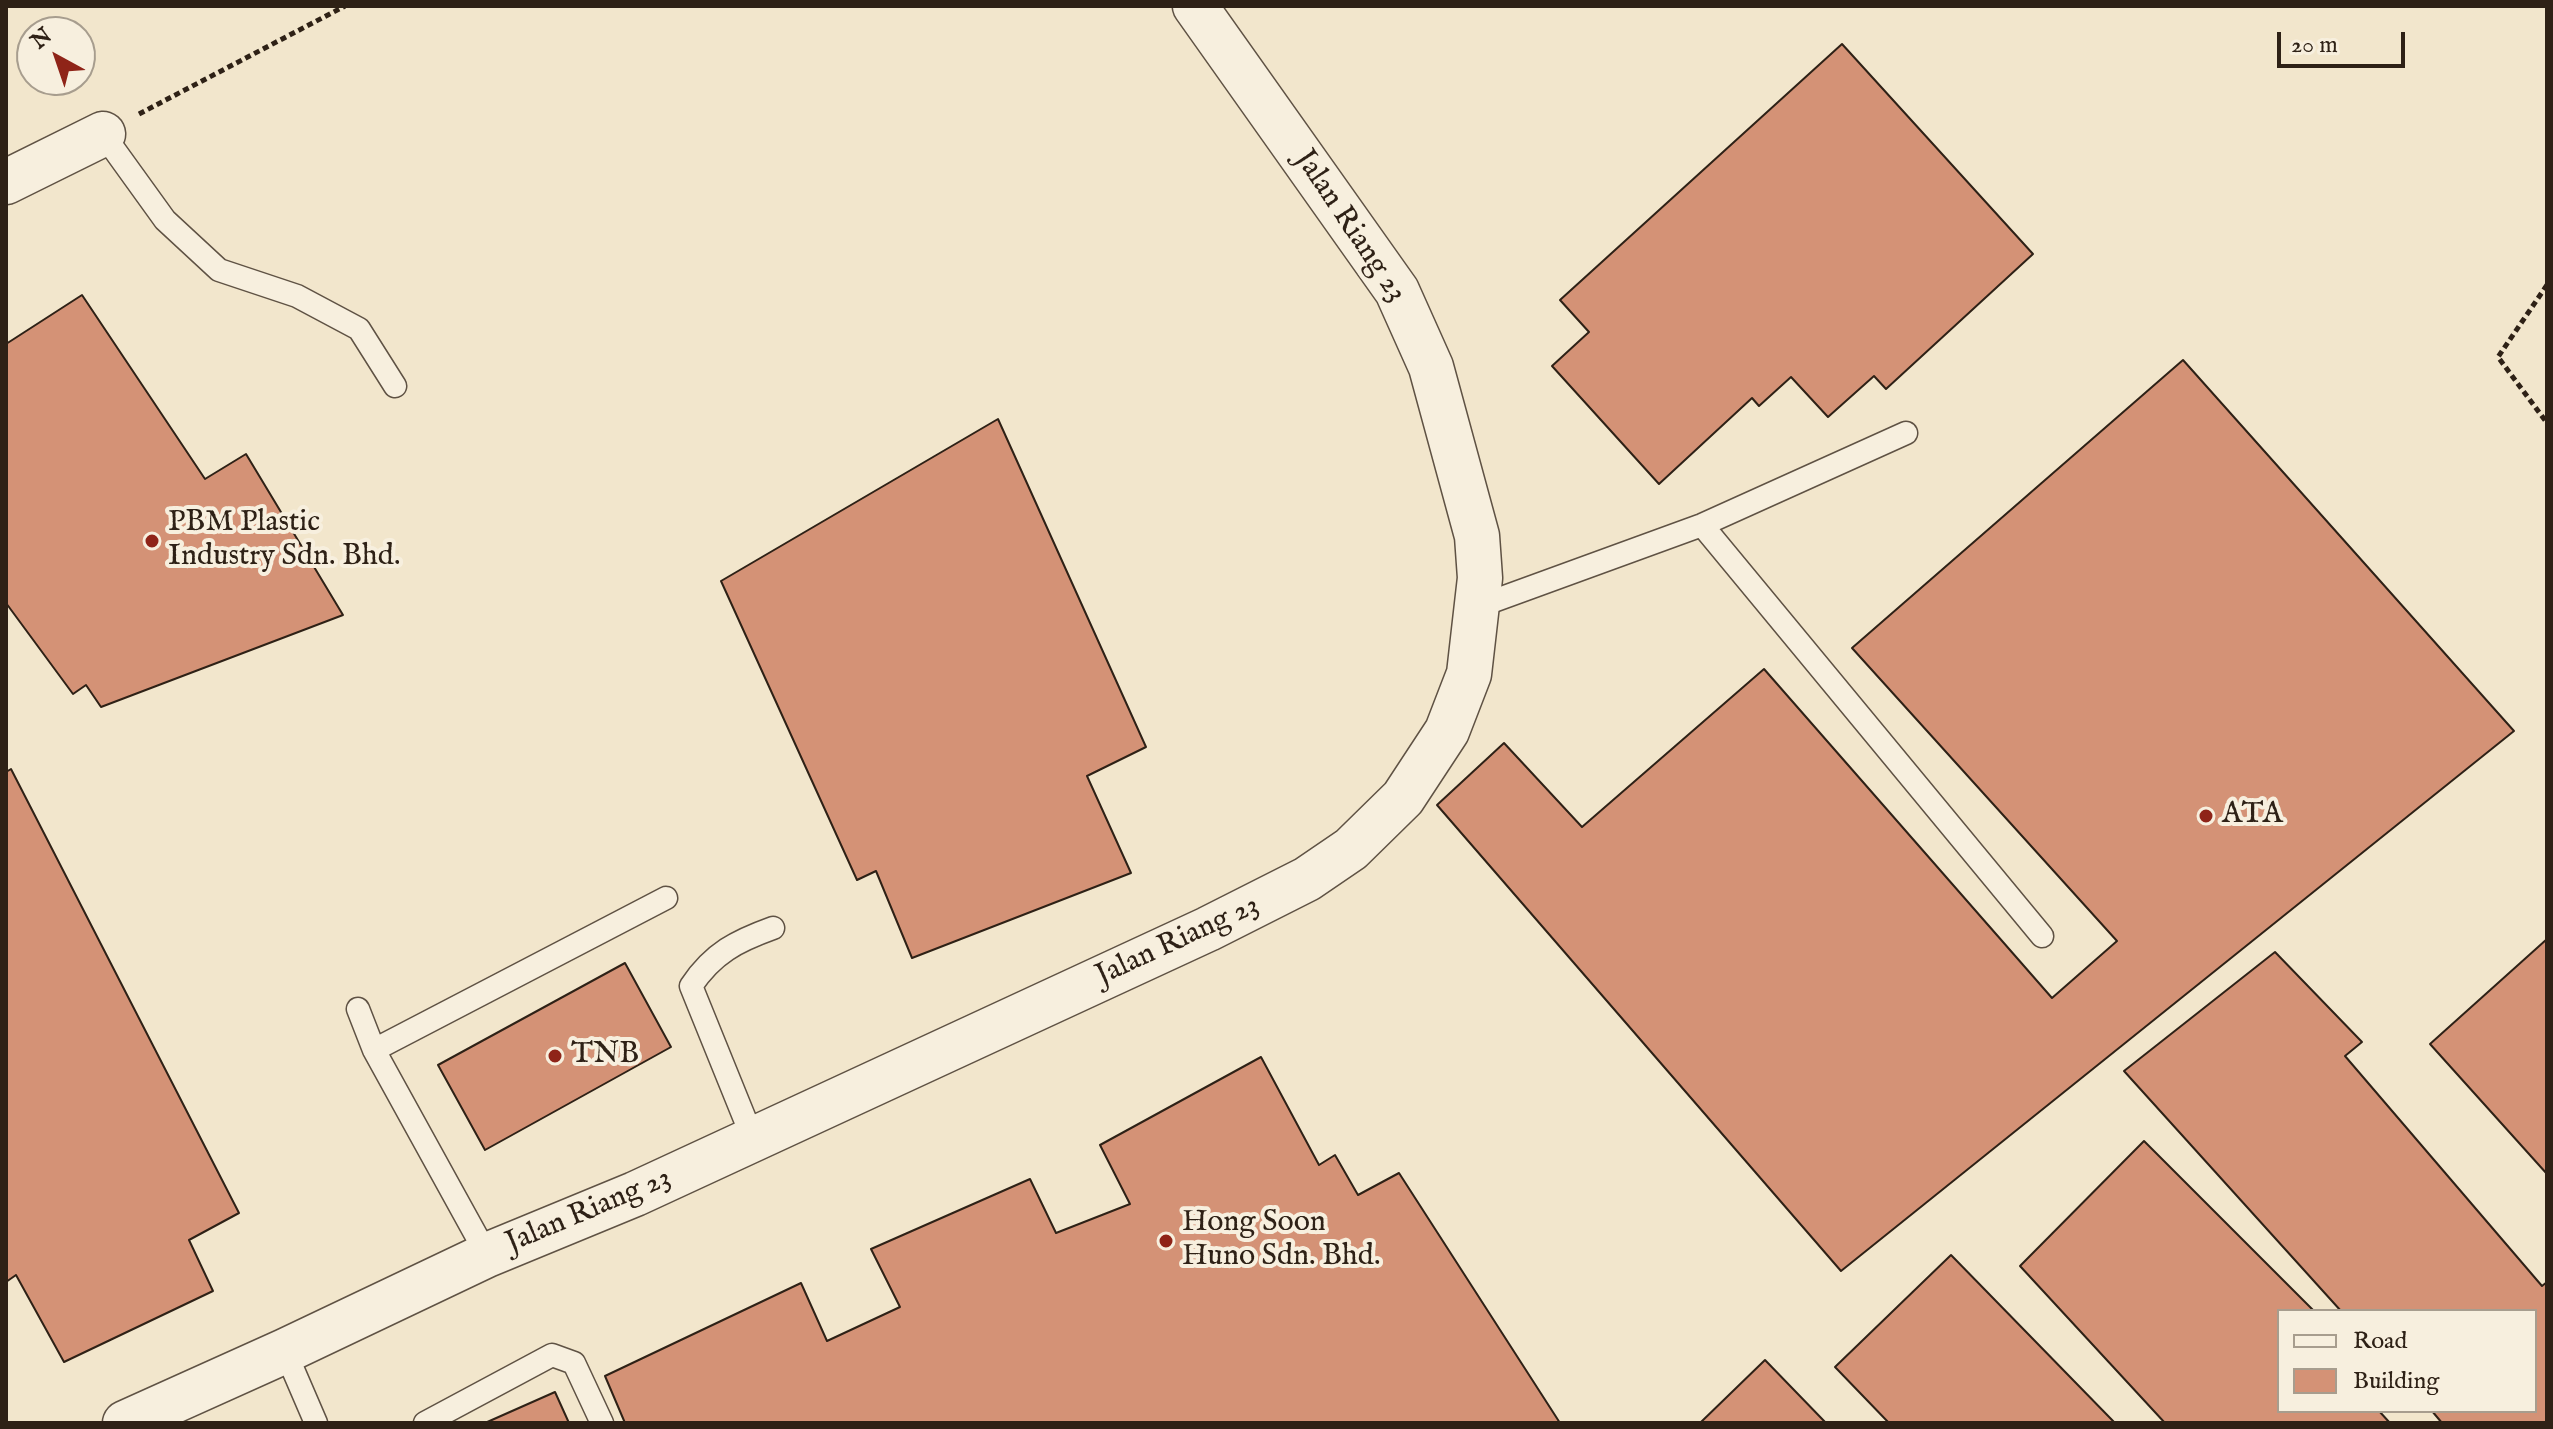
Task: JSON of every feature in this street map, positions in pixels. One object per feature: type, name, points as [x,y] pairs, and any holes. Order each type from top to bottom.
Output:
[{"type":"street","name":"Jalan Riang 23","points":[[125,1423],[487,1255],[635,1194],[1208,929],[1307,879],[1351,849],[1403,798],[1447,731],[1469,674],[1480,578],[1477,536],[1431,367],[1397,291],[1195,6]]},
{"type":"street","points":[[6,182],[103,134]]},
{"type":"lane","points":[[103,134],[165,220],[219,270],[297,296],[359,329],[395,386]]},
{"type":"lane","points":[[1477,607],[1702,525],[1906,433]]},
{"type":"lane","points":[[1702,525],[2042,936]]},
{"type":"lane","points":[[374,1050],[666,898]]},
{"type":"lane","points":[[753,1139],[691,986],[703,969],[739,940],[773,928]]},
{"type":"lane","points":[[358,1009],[374,1050],[487,1255]]},
{"type":"lane","points":[[285,1351],[316,1423]]},
{"type":"lane","points":[[425,1423],[552,1355],[574,1363],[602,1423]]},
{"type":"path","points":[[103,134],[345,6]]},
{"type":"path","points":[[2547,285],[2498,357],[2547,423]]},
{"type":"building","points":[[1842,44],[2033,254],[1886,389],[1874,376],[1828,417],[1791,377],[1759,406],[1752,398],[1659,484],[1552,366],[1589,332],[1560,300]]},
{"type":"building","name":"PBM Plastic Industry Sdn. Bhd.","points":[[82,295],[205,479],[246,454],[343,615],[101,707],[86,685],[73,694],[6,603],[6,344]]},
{"type":"building","name":"ATA","points":[[2183,360],[2514,731],[1841,1271],[1437,805],[1504,743],[1582,827],[1764,669],[2052,998],[2117,941],[1852,648]]},
{"type":"building","points":[[998,419],[1146,747],[1087,776],[1131,873],[912,958],[876,871],[857,880],[721,581]]},
{"type":"building","points":[[11,769],[239,1213],[189,1240],[213,1291],[64,1362],[16,1275],[6,1282],[6,772]]},
{"type":"building","points":[[2547,939],[2547,1174],[2430,1044]]},
{"type":"building","points":[[2275,952],[2362,1042],[2345,1056],[2542,1286],[2547,1282],[2547,1423],[2442,1423],[2434,1413],[2537,1413],[2537,1309],[2339,1309],[2124,1071]]},
{"type":"building","name":"TNB","points":[[625,963],[671,1047],[485,1150],[438,1065]]},
{"type":"building","name":"Hong Soon Huno Sdn. Bhd.","points":[[1261,1057],[1319,1165],[1335,1155],[1358,1195],[1399,1173],[1560,1423],[625,1423],[605,1376],[801,1283],[827,1341],[900,1307],[871,1249],[1030,1179],[1056,1233],[1130,1204],[1100,1145]]},
{"type":"building","points":[[2144,1141],[2312,1309],[2277,1309],[2277,1413],[2381,1413],[2390,1423],[2165,1423],[2020,1266]]},
{"type":"building","points":[[1951,1255],[2115,1423],[1889,1423],[1835,1367]]},
{"type":"building","points":[[1765,1360],[1826,1423],[1700,1423]]},
{"type":"building","points":[[555,1392],[569,1423],[485,1423]]},
{"type":"place","name":"PBM Plastic Industry Sdn. Bhd.","points":[[152,541]]},
{"type":"place","name":"ATA","points":[[2206,816]]},
{"type":"place","name":"TNB","points":[[555,1056]]},
{"type":"place","name":"Hong Soon Huno Sdn. Bhd.","points":[[1166,1241]]}]
